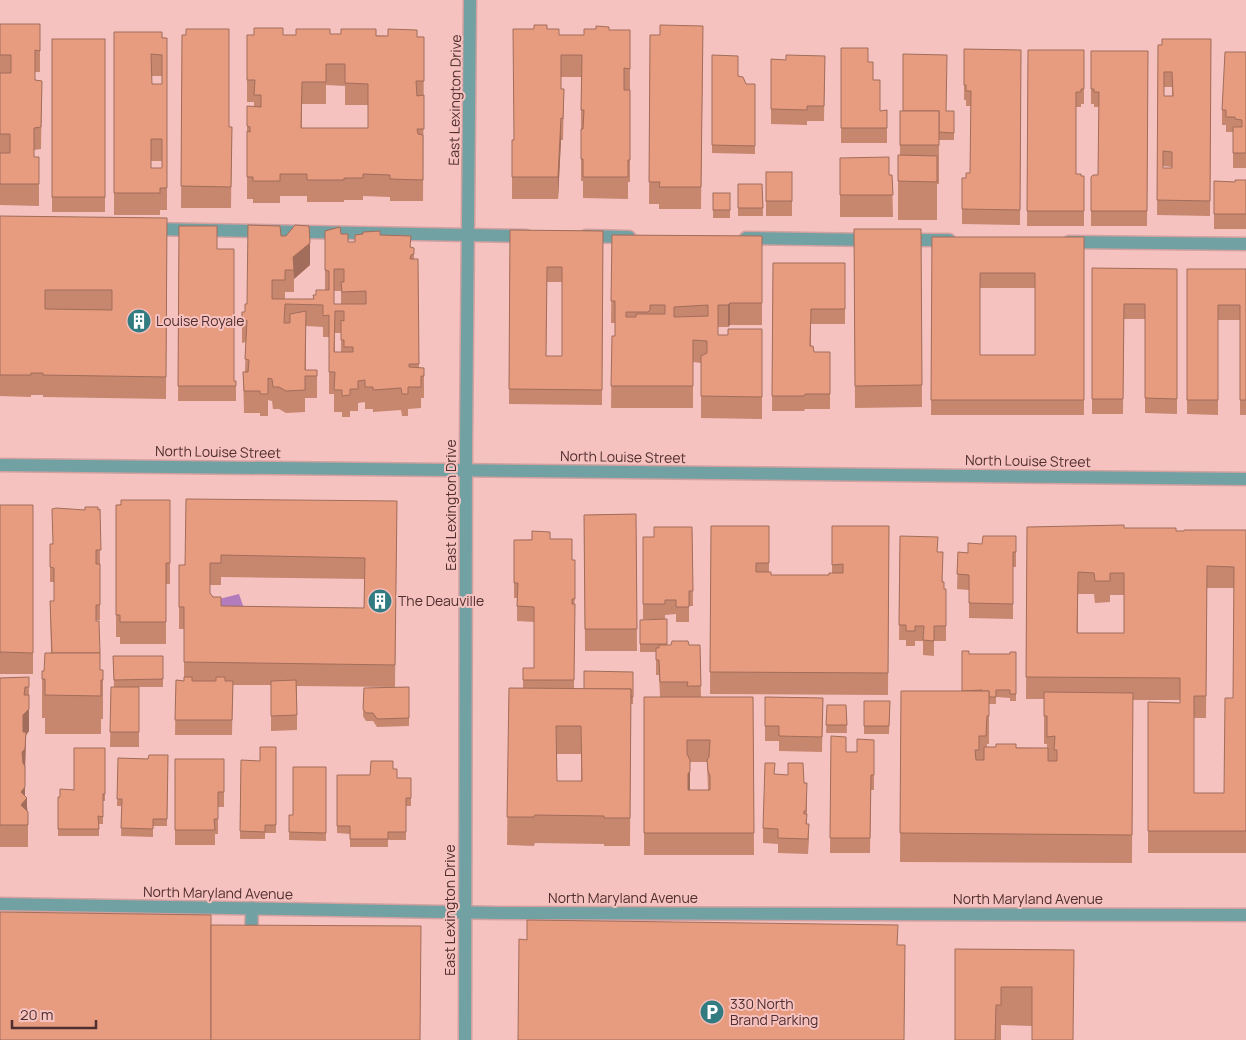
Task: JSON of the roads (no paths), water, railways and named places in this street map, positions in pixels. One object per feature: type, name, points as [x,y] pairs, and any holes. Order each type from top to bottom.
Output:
[{"type":"street","name":"East Lexington Drive","points":[[465,1040],[466,470],[470,0]]},
{"type":"street","points":[[139,229],[540,236]]},
{"type":"street","points":[[569,236],[639,237]]},
{"type":"street","points":[[738,238],[966,241]]},
{"type":"street","points":[[1055,242],[1246,244]]},
{"type":"street","name":"North Louise Street","points":[[0,465],[1246,479]]},
{"type":"street","name":"North Maryland Avenue","points":[[0,904],[465,912],[1246,915]]},
{"type":"street","points":[[251,954],[252,908]]},
{"type":"place","name":"Louise Royale","points":[[139,321]]},
{"type":"place","name":"The Deauville","points":[[380,601]]},
{"type":"place","name":"330 North Brand Parking","points":[[712,1012]]}]
